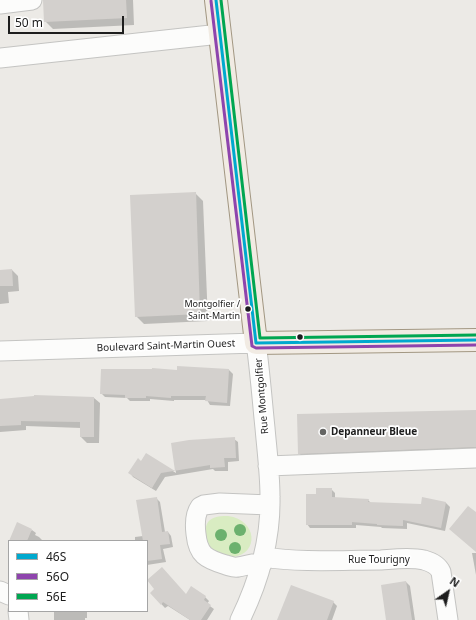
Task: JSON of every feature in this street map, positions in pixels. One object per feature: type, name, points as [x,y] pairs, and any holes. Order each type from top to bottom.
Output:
[{"type":"main road","name":"Rue Montgolfier","points":[[216,0],[256,343]]},
{"type":"main road","name":"Boulevard Saint-Martin Ouest","points":[[256,343],[476,340]]},
{"type":"street","points":[[0,4],[32,0]]},
{"type":"street","points":[[0,58],[220,34]]},
{"type":"street","name":"Boulevard Saint-Martin Ouest","points":[[0,351],[256,343]]},
{"type":"street","name":"Rue Montgolfier","points":[[240,620],[254,587],[263,560],[268,538],[270,505],[268,466],[256,343]]},
{"type":"street","points":[[268,466],[476,458]]},
{"type":"street","points":[[263,560],[236,568],[207,558],[198,546],[196,532],[197,513],[200,507],[213,504],[270,505]]},
{"type":"street","name":"Rue Tourigny","points":[[263,560],[423,560],[437,566],[441,572],[448,620]]},
{"type":"green space","points":[[228,516],[238,519],[245,524],[250,530],[252,537],[251,544],[247,550],[241,555],[233,557],[223,555],[213,550],[208,544],[206,535],[206,527],[210,520],[216,517]]},
{"type":"building","points":[[43,0],[126,0],[127,18],[44,22]]},
{"type":"building","points":[[196,192],[200,314],[135,317],[130,195]]},
{"type":"building","points":[[12,269],[13,286],[0,286],[0,270]]},
{"type":"building","points":[[177,366],[229,369],[227,403],[205,401],[206,396],[171,396],[171,398],[146,396],[146,398],[125,398],[125,395],[100,394],[101,369],[152,368],[177,370]]},
{"type":"building","points":[[34,395],[94,397],[94,437],[80,437],[80,422],[21,421],[21,425],[0,426],[0,399]]},
{"type":"building","points":[[476,410],[476,447],[298,454],[297,414]]},
{"type":"building","points":[[235,437],[236,458],[224,458],[225,467],[210,468],[210,465],[175,471],[171,443],[189,440]]},
{"type":"building","points":[[146,453],[175,471],[161,473],[152,488],[128,473],[138,458],[141,461]]},
{"type":"building","points":[[316,488],[332,488],[332,497],[369,499],[368,502],[421,504],[422,497],[446,502],[441,528],[403,520],[403,526],[352,522],[352,525],[306,525],[306,494],[316,494]]},
{"type":"building","points":[[157,497],[162,532],[168,531],[170,544],[160,545],[162,559],[148,561],[148,540],[143,540],[136,500]]},
{"type":"building","points":[[468,506],[476,512],[476,552],[449,529]]},
{"type":"building","points":[[17,522],[32,529],[27,540],[9,540]]},
{"type":"building","points":[[162,567],[186,594],[191,586],[206,596],[204,600],[211,605],[201,620],[190,620],[163,602],[161,605],[150,593],[154,589],[148,579]]},
{"type":"building","points":[[406,581],[412,620],[386,620],[381,585]]},
{"type":"building","points":[[291,585],[334,601],[327,620],[277,620]]},
{"type":"transit line","name":"46S","points":[[216,0],[256,343],[476,340]]},
{"type":"transit line","name":"56E","points":[[221,0],[260,338],[476,335]]},
{"type":"transit line","name":"56O","points":[[211,1],[252,346],[256,348],[476,345]]},
{"type":"place","name":"Montgolfier / Saint-Martin","points":[[248,309]]},
{"type":"place","name":"Depanneur Bleue","points":[[323,432]]}]
